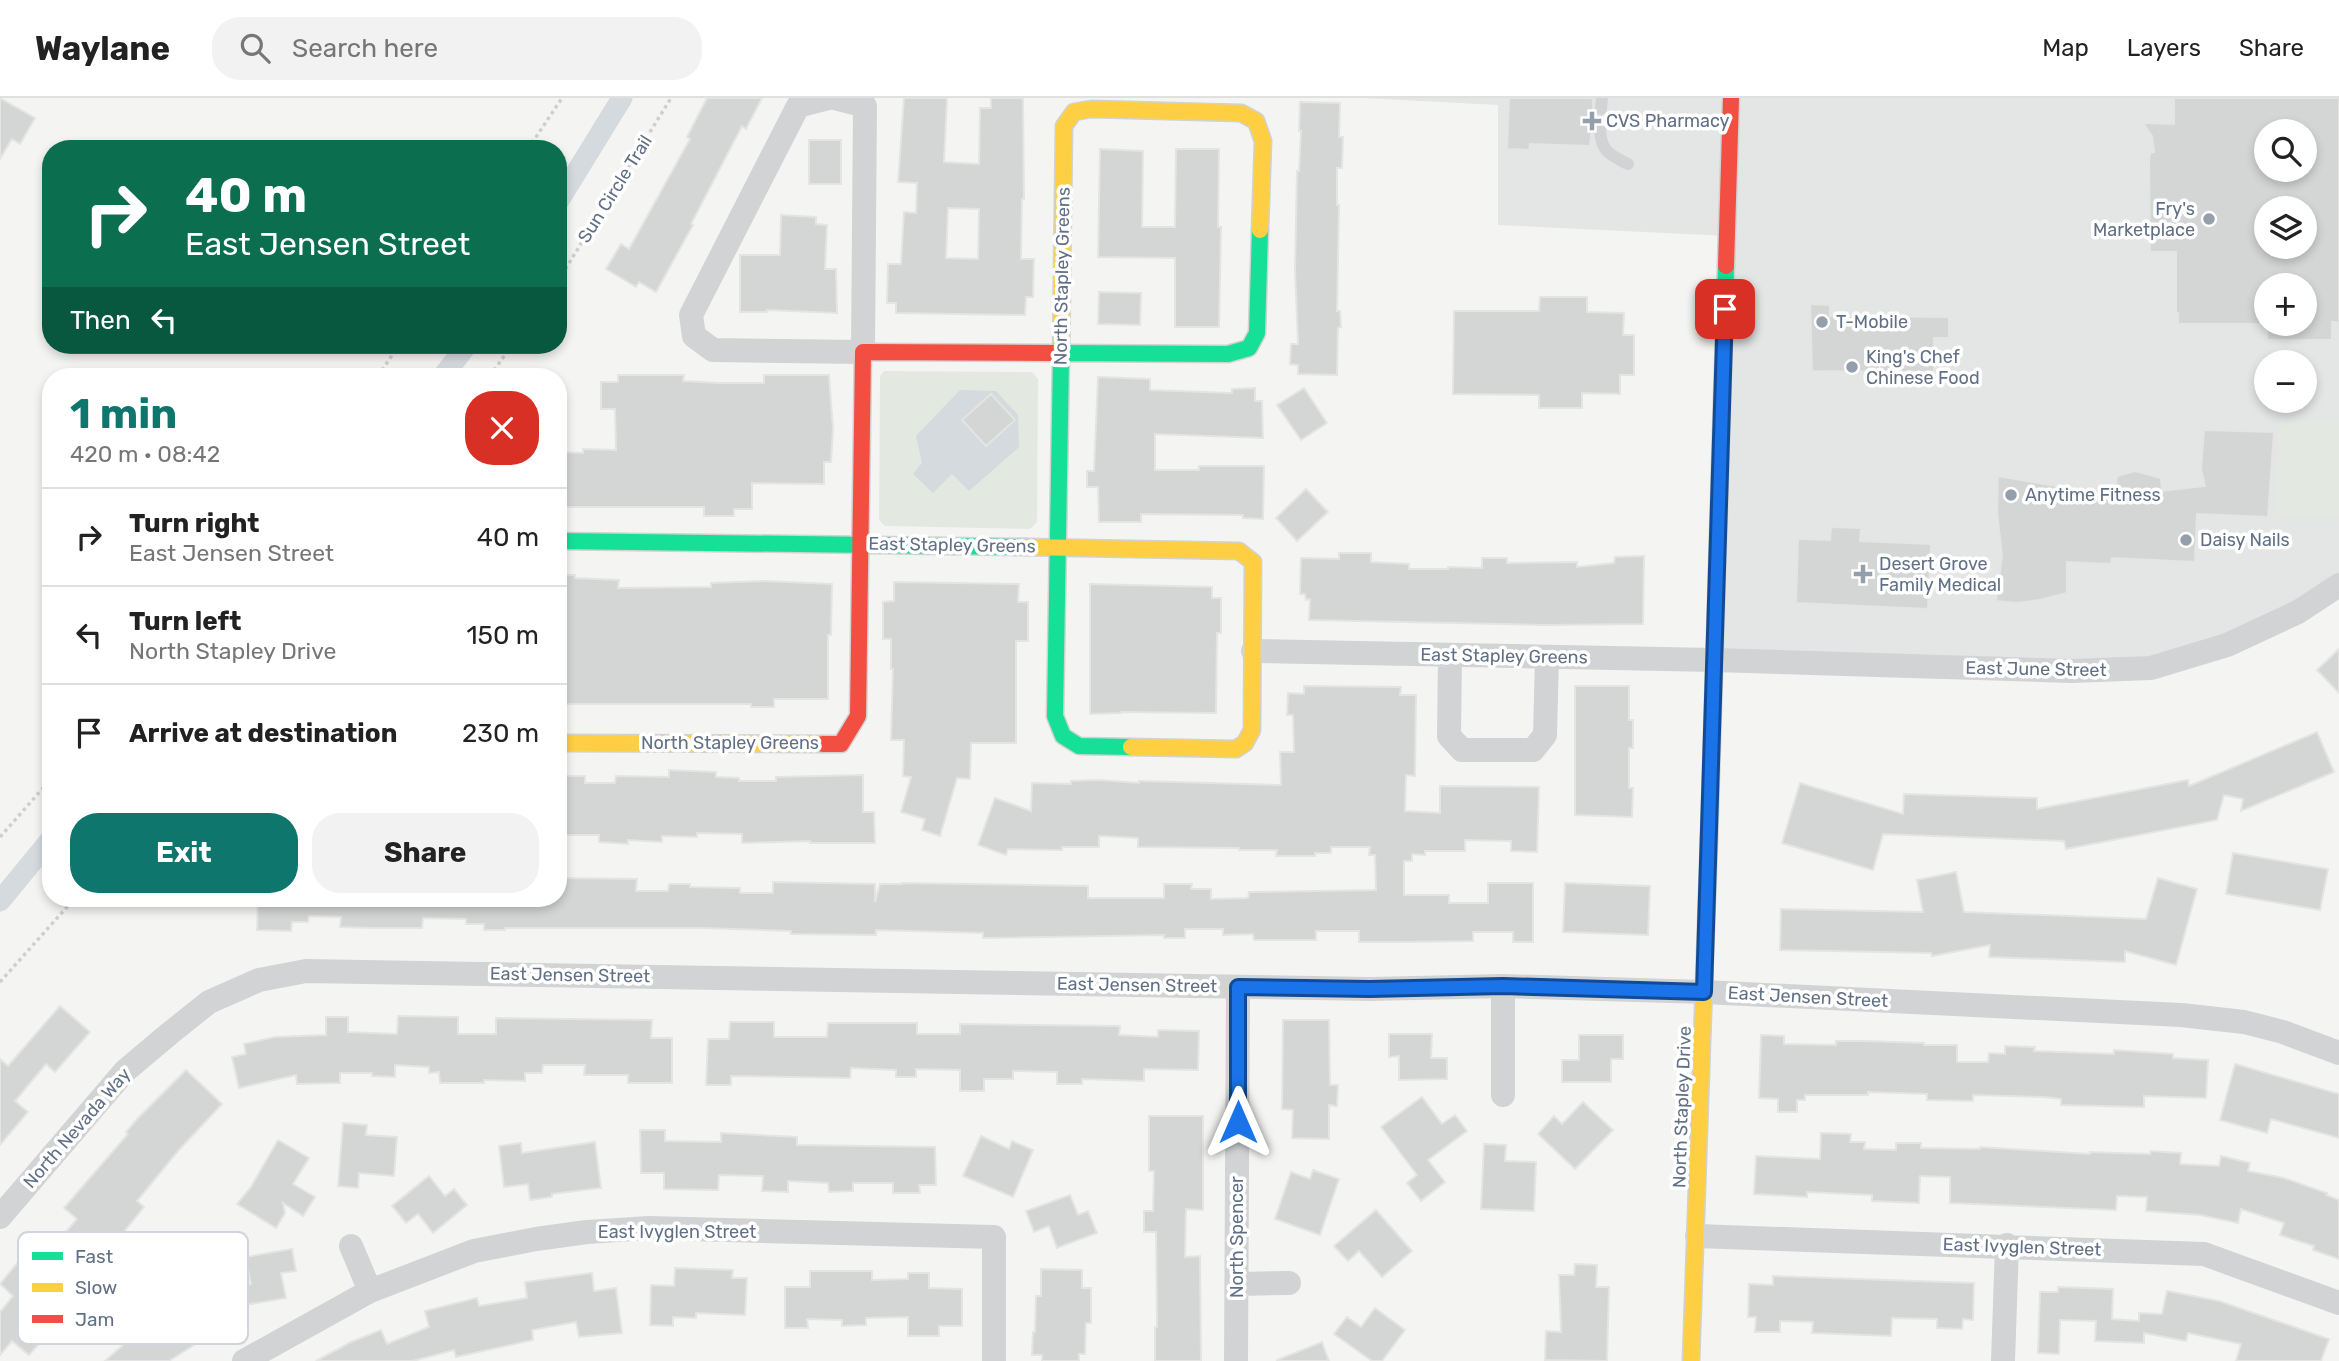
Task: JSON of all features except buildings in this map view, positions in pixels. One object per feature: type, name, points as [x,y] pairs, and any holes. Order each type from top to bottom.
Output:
[{"type":"street","points":[[863,352],[865,106],[832,98],[798,106],[691,315],[694,336],[713,350],[863,352],[1228,354],[1249,348],[1257,333],[1258,319],[1263,141],[1256,121],[1241,113],[1207,105]]},
{"type":"street","name":"North Stapley Drive","points":[[1691,1361],[1731,98]]},
{"type":"street","name":"North Stapley Greens","points":[[1063,736],[1055,716],[1060,547],[1064,126],[1074,112],[1091,109],[1207,105]]},
{"type":"street","name":"North Stapley Greens","points":[[567,743],[841,744],[858,716],[863,352]]},
{"type":"street","name":"East Stapley Greens","points":[[567,541],[862,543],[1239,551],[1253,562],[1252,730],[1245,743],[1236,749],[1079,746],[1063,736]]},
{"type":"street","name":"East June Street","points":[[1714,660],[2072,671],[2151,668],[2227,645],[2298,612],[2339,585]]},
{"type":"street","name":"East Stapley Greens","points":[[1253,651],[1714,660]]},
{"type":"street","points":[[1450,655],[1449,736],[1462,750],[1533,750],[1545,735],[1547,657]]},
{"type":"street","name":"East Jensen Street","points":[[306,971],[1370,989],[1503,986],[1704,992],[2181,1015],[2244,1023],[2283,1032],[2339,1053]]},
{"type":"street","name":"North Nevada Way","points":[[0,1217],[125,1071],[169,1034],[209,1002],[258,980],[306,971]]},
{"type":"street","points":[[1503,986],[1503,1095]]},
{"type":"street","name":"North Spencer","points":[[1236,1361],[1238,987]]},
{"type":"street","name":"East Ivyglen Street","points":[[244,1361],[370,1291],[474,1251],[536,1238],[649,1228],[994,1237],[994,1361]]},
{"type":"street","name":"East Ivyglen Street","points":[[1697,1236],[2204,1254],[2339,1303]]},
{"type":"street","points":[[2003,1361],[2007,1245]]},
{"type":"street","points":[[351,1246],[370,1291]]},
{"type":"street","points":[[1237,1284],[1289,1283]]},
{"type":"lane","points":[[1600,129],[1600,144],[1610,155],[1628,164]]},
{"type":"path","points":[[534,140],[562,98]]},
{"type":"path","name":"Sun Circle Trail","points":[[567,266],[671,98]]},
{"type":"path","points":[[0,837],[42,789]]},
{"type":"path","points":[[0,982],[67,907]]},
{"type":"shaded area","points":[[1362,98],[2339,98],[2339,585],[2151,668],[1714,660],[1727,236],[1498,225],[1498,105]]},
{"type":"shaded area","points":[[884,371],[1032,372],[1038,379],[1037,522],[1030,529],[885,526],[879,520],[880,376]]},
{"type":"shaded area","points":[[960,390],[996,391],[1018,415],[1019,447],[969,491],[952,474],[933,493],[913,474],[922,463],[916,436]]},
{"type":"shaded area","points":[[2279,421],[2339,422],[2339,513],[2335,517],[2277,516]]},
{"type":"waterway","points":[[567,187],[622,98]]},
{"type":"waterway","points":[[449,368],[460,354]]},
{"type":"waterway","points":[[0,901],[42,850]]},
{"type":"traffic: fast","points":[[1054,353],[1228,354],[1249,348],[1257,333],[1260,230]]},
{"type":"traffic: fast","points":[[1709,839],[1726,266]]},
{"type":"traffic: fast","points":[[1061,357],[1055,716],[1063,736],[1079,746],[1131,747]]},
{"type":"traffic: fast","points":[[567,541],[1026,547]]},
{"type":"traffic: slow","points":[[1061,357],[1064,126],[1074,112],[1091,109],[1241,113],[1256,121],[1263,141],[1260,230]]},
{"type":"traffic: slow","points":[[1026,547],[1239,551],[1253,562],[1252,730],[1245,743],[1236,749],[1131,747]]},
{"type":"traffic: slow","points":[[567,743],[823,744]]},
{"type":"traffic: slow","points":[[1691,1361],[1709,839]]},
{"type":"traffic: jam","points":[[1726,266],[1731,98]]},
{"type":"traffic: jam","points":[[823,744],[841,744],[858,716],[863,352],[1054,353]]},
{"type":"place","name":"CVS Pharmacy","points":[[1592,121]]},
{"type":"place","name":"Fry's Marketplace","points":[[2209,219]]},
{"type":"place","name":"T-Mobile","points":[[1822,322]]},
{"type":"place","name":"King's Chef Chinese Food","points":[[1852,367]]},
{"type":"place","name":"Anytime Fitness","points":[[2011,495]]},
{"type":"place","name":"Daisy Nails","points":[[2186,540]]},
{"type":"place","name":"Desert Grove Family Medical","points":[[1863,574]]},
{"type":"route","points":[[1238,1122],[1238,987],[1370,989],[1503,986],[1704,992],[1725,309]]}]
